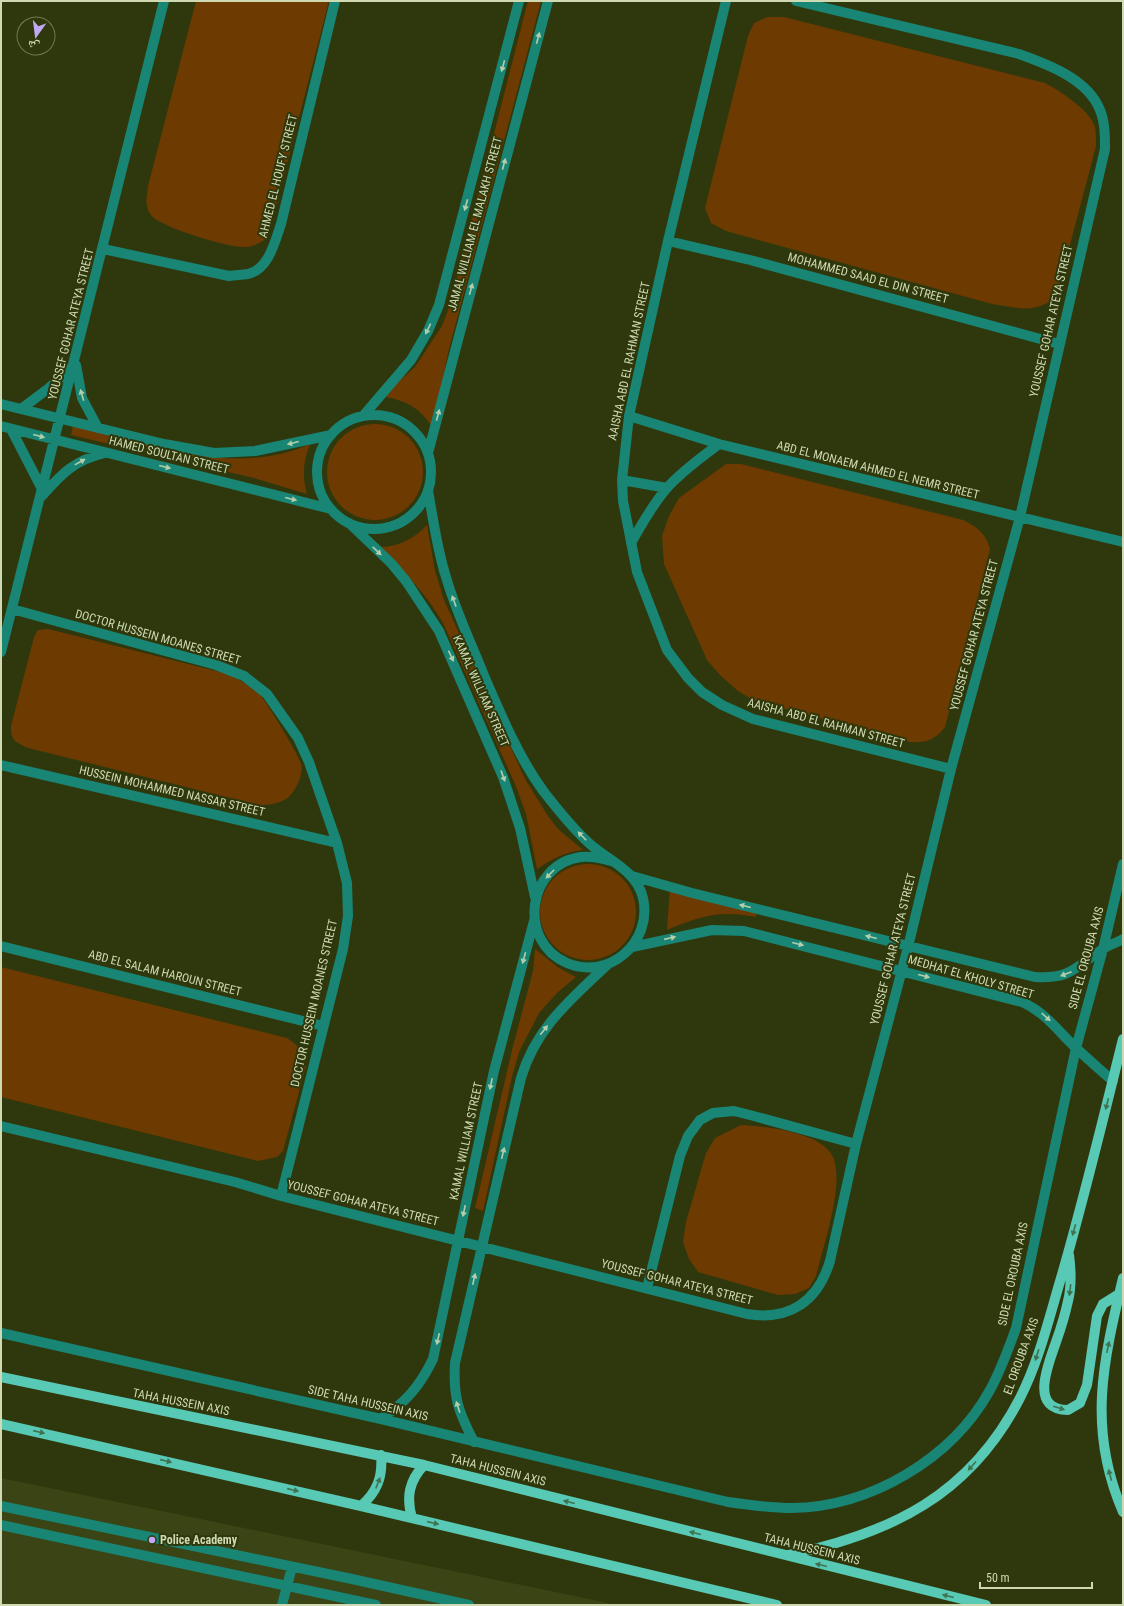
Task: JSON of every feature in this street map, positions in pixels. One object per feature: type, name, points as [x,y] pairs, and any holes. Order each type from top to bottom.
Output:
[{"type":"main road","name":"EL OROUBA AXIS","points":[[786,1556],[839,1543],[894,1522],[934,1499],[970,1469],[991,1446],[1020,1397],[1038,1352],[1069,1251],[1123,1039]]},
{"type":"main road","points":[[1069,1251],[1071,1268],[1069,1299],[1045,1382],[1046,1398],[1055,1408],[1068,1410],[1080,1403],[1087,1385],[1097,1316],[1103,1304],[1121,1295]]},
{"type":"main road","points":[[1123,1278],[1121,1295],[1104,1363],[1101,1409],[1105,1455],[1110,1478],[1123,1512]]},
{"type":"main road","name":"TAHA HUSSEIN AXIS","points":[[1,1377],[424,1465],[986,1605]]},
{"type":"main road","points":[[1,1424],[361,1506],[777,1605]]},
{"type":"main road","points":[[361,1506],[370,1498],[380,1478],[382,1467],[381,1456]]},
{"type":"main road","points":[[412,1518],[408,1496],[411,1484],[416,1474],[424,1465]]},
{"type":"street","name":"YOUSSEF GOHAR ATEYA STREET","points":[[1,652],[61,419],[164,1]]},
{"type":"street","name":"AHMED EL HOUFY STREET","points":[[103,248],[230,276],[250,274],[262,265],[272,251],[281,224],[334,1]]},
{"type":"street","name":"JAMAL WILLIAM EL MALAKH STREET","points":[[363,416],[411,360],[428,331],[439,305],[519,1]]},
{"type":"street","name":"JAMAL WILLIAM EL MALAKH STREET","points":[[428,453],[548,1]]},
{"type":"street","name":"AAISHA ABD EL RAHMAN STREET","points":[[726,1],[668,241],[629,416],[622,480],[625,520],[637,572],[667,650],[688,678],[702,692],[722,705],[753,719],[951,769]]},
{"type":"street","name":"YOUSSEF GOHAR ATEYA STREET","points":[[1,1126],[235,1182],[281,1196],[759,1316],[785,1313],[798,1307],[810,1298],[826,1276],[856,1144],[908,947],[951,769],[1020,517],[1104,149],[1105,131],[1100,109],[1087,91],[1065,73],[1019,54],[796,1]]},
{"type":"street","name":"MOHAMMED SAAD EL DIN STREET","points":[[668,241],[750,260],[1059,344]]},
{"type":"street","points":[[21,409],[49,388],[74,362]]},
{"type":"street","points":[[74,362],[82,398],[98,428]]},
{"type":"street","name":"HAMED SOULTAN STREET","points":[[1,404],[192,451],[214,453],[255,451],[331,435]]},
{"type":"street","points":[[363,416],[383,416],[402,423],[418,435],[428,453],[431,471],[428,490],[416,511],[396,525],[373,529],[349,524],[331,509],[320,490],[317,480],[317,464],[322,448],[331,435],[345,423],[363,416]]},
{"type":"street","name":"ABD EL MONAEM AHMED EL NEMR STREET","points":[[629,416],[719,444],[1123,542]]},
{"type":"street","name":"HAMED SOULTAN STREET","points":[[1,426],[331,509]]},
{"type":"street","points":[[11,429],[42,494],[69,468],[88,457],[107,453]]},
{"type":"street","points":[[631,543],[649,512],[667,488],[689,467],[719,444]]},
{"type":"street","points":[[622,480],[667,488]]},
{"type":"street","name":"KAMAL WILLIAM STREET","points":[[428,490],[437,544],[450,591],[498,708],[513,740],[544,791],[567,820],[590,844],[612,861]]},
{"type":"street","name":"KAMAL WILLIAM STREET","points":[[349,524],[391,563],[406,581],[439,631],[503,777],[520,828],[535,897]]},
{"type":"street","name":"DOCTOR HUSSEIN MOANES STREET","points":[[12,609],[166,650],[244,676],[267,694],[298,738],[311,769],[337,844],[347,883],[348,916],[343,950],[281,1196]]},
{"type":"street","name":"HUSSEIN MOHAMMED NASSAR STREET","points":[[1,765],[337,844]]},
{"type":"street","points":[[580,857],[596,857],[612,861],[632,876],[643,897],[645,914],[642,932],[632,948],[621,958],[607,965],[593,968],[579,967],[560,959],[545,946],[538,934],[534,921],[535,897],[545,879],[552,871],[565,862],[580,857]]},
{"type":"street","name":"SIDE EL OROUBA AXIS","points":[[728,1502],[792,1508],[826,1504],[860,1496],[891,1483],[920,1466],[947,1444],[970,1419],[990,1391],[1005,1360],[1016,1328],[1076,1048],[1103,949],[1123,864]]},
{"type":"street","name":"MEDHAT EL KHOLY STREET","points":[[632,876],[692,893],[908,947],[1027,975],[1048,978],[1059,976],[1075,970],[1103,949],[1123,939]]},
{"type":"street","name":"KAMAL WILLIAM STREET","points":[[381,1419],[411,1395],[424,1378],[433,1359],[494,1071],[534,921]]},
{"type":"street","name":"MEDHAT EL KHOLY STREET","points":[[632,948],[698,933],[728,930],[763,935],[1022,1002],[1035,1008],[1113,1081]]},
{"type":"street","name":"ABD EL SALAM HAROUN STREET","points":[[1,946],[323,1026]]},
{"type":"street","points":[[474,1442],[456,1402],[454,1382],[455,1363],[521,1078],[527,1057],[537,1039],[560,1011],[607,965]]},
{"type":"street","points":[[646,1288],[680,1156],[688,1136],[700,1120],[713,1113],[734,1111],[856,1144]]},
{"type":"street","name":"SIDE TAHA HUSSEIN AXIS","points":[[1,1333],[381,1419],[728,1502]]},
{"type":"street","points":[[1,1506],[352,1579],[469,1605]]},
{"type":"street","points":[[1,1525],[376,1605]]},
{"type":"street","points":[[282,1605],[292,1567]]},
{"type":"shaded area","points":[[196,1],[329,1],[270,230],[266,239],[249,247],[227,245],[181,231],[157,220],[151,215],[147,208],[146,201],[148,186]]},
{"type":"shaded area","points":[[528,1],[541,1],[448,353],[433,428],[423,415],[412,406],[399,400],[382,396],[415,367],[442,326],[450,305]]},
{"type":"shaded area","points":[[767,17],[784,17],[1045,83],[1066,96],[1081,108],[1087,114],[1095,127],[1096,146],[1056,298],[1032,308],[1018,308],[992,304],[726,231],[711,223],[705,208],[748,36],[754,23]]},
{"type":"shaded area","points":[[375,424],[393,428],[409,438],[419,454],[423,472],[419,490],[409,506],[393,516],[375,520],[357,516],[341,506],[331,490],[327,472],[331,454],[341,438],[357,428]]},
{"type":"shaded area","points":[[73,425],[161,448],[221,458],[251,458],[281,454],[310,444],[304,469],[304,481],[307,494],[254,478],[71,435]]},
{"type":"shaded area","points":[[726,464],[741,464],[963,520],[973,525],[980,531],[986,539],[990,549],[945,727],[938,735],[930,740],[910,742],[755,701],[738,691],[720,675],[707,660],[664,564],[662,536],[669,516],[679,498]]},
{"type":"shaded area","points":[[427,525],[435,571],[444,600],[525,779],[558,829],[583,850],[570,852],[559,856],[537,869],[526,814],[515,784],[443,623],[422,592],[379,547],[399,544],[417,534]]},
{"type":"shaded area","points":[[48,629],[228,674],[248,685],[263,698],[299,759],[302,768],[300,778],[293,793],[283,801],[273,804],[259,805],[28,748],[17,743],[13,738],[11,726],[34,637],[38,630]]},
{"type":"shaded area","points":[[588,864],[606,868],[615,872],[622,878],[628,885],[632,894],[636,912],[632,930],[628,939],[622,946],[615,952],[606,956],[588,960],[570,956],[561,952],[554,946],[548,939],[544,930],[540,912],[544,894],[548,885],[554,878],[561,872],[570,868]]},
{"type":"shaded area","points":[[670,886],[757,912],[756,917],[721,914],[700,918],[667,930]]},
{"type":"shaded area","points":[[535,949],[559,968],[576,977],[557,993],[539,1013],[519,1052],[512,1077],[483,1211],[475,1208],[513,1046],[533,971]]},
{"type":"shaded area","points":[[1,967],[287,1038],[300,1050],[304,1057],[306,1066],[283,1151],[277,1157],[258,1161],[1,1097]]},
{"type":"shaded area","points":[[741,1125],[778,1129],[805,1136],[827,1148],[833,1157],[836,1168],[835,1198],[828,1232],[816,1276],[809,1288],[795,1294],[778,1295],[698,1272],[689,1259],[683,1242],[686,1222],[706,1153],[715,1138]]},
{"type":"shaded area","name":"Police Academy","points":[[1,1478],[604,1602],[611,1605],[1,1605]]},
{"type":"place","name":"Police Academy","points":[[152,1540]]}]
